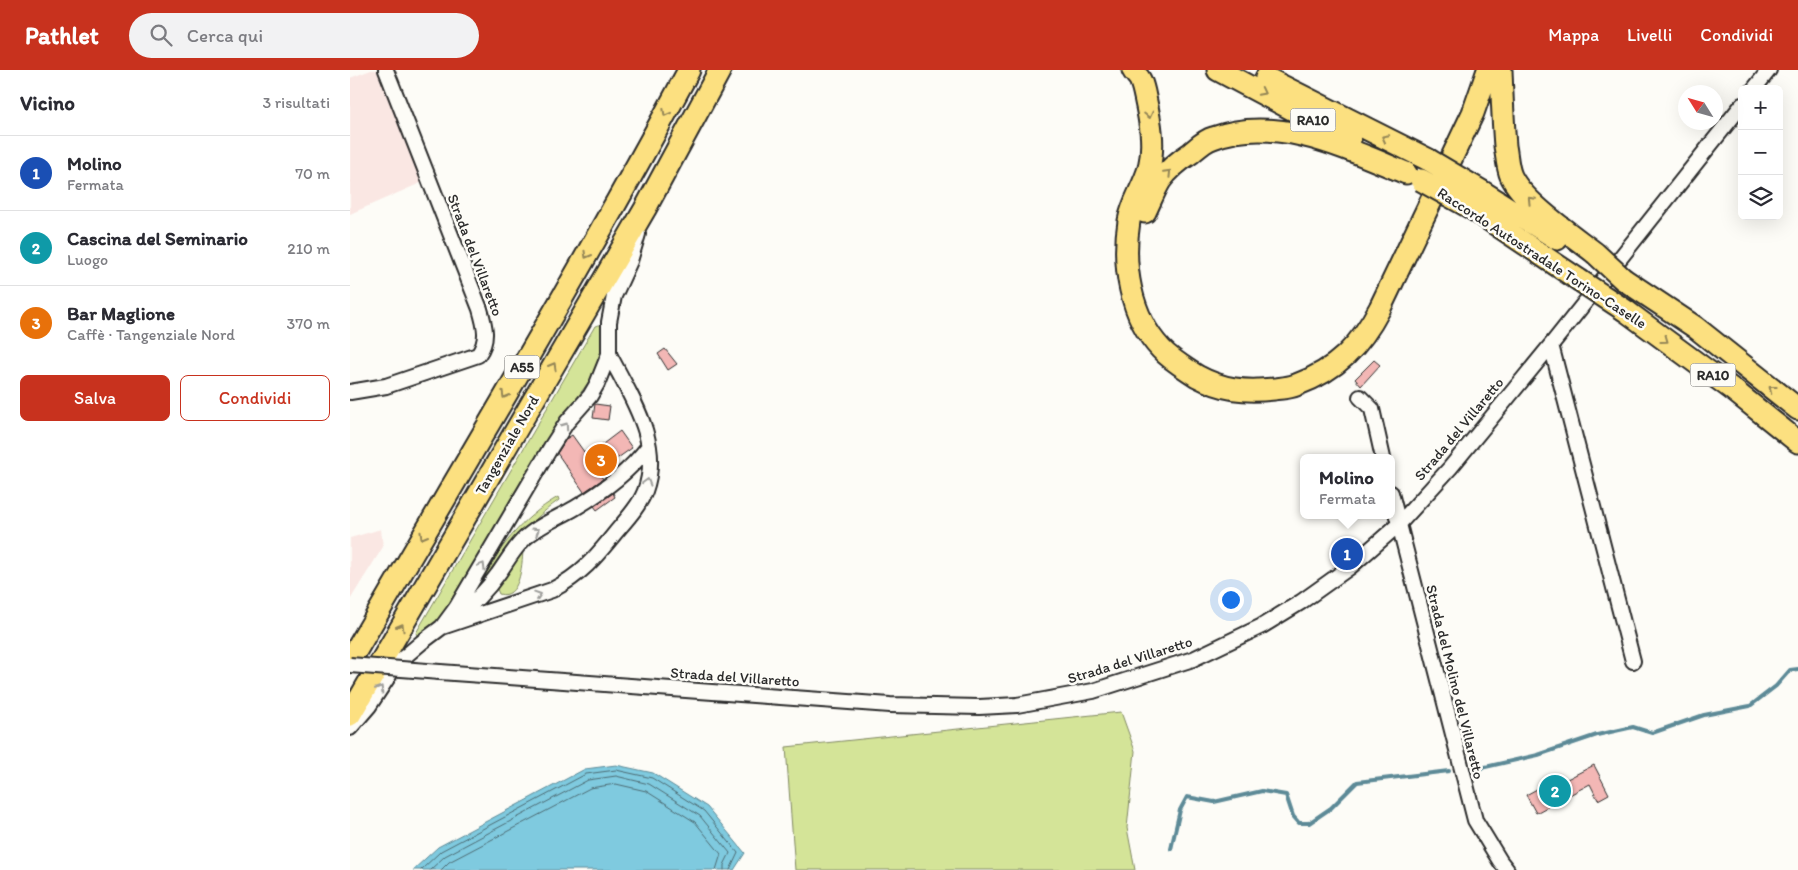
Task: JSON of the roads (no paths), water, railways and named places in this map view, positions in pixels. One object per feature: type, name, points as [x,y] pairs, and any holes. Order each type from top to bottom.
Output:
[{"type":"highway","name":"Tangenziale Nord","points":[[350,661],[590,250],[689,70]]},
{"type":"highway","name":"Tangenziale Nord","points":[[350,715],[645,210],[720,70]]},
{"type":"highway","points":[[1133,70],[1142,82],[1152,129],[1149,167],[1129,220],[1127,268],[1133,302],[1144,326],[1161,349],[1184,368],[1208,381],[1251,392],[1294,386],[1327,370],[1355,348],[1373,322],[1473,113],[1488,70]]},
{"type":"highway","name":"Raccordo Autostradale Torino-Caselle","points":[[1218,70],[1295,109],[1413,176],[1478,200],[1594,256],[1623,279],[1695,327],[1798,409]]},
{"type":"highway","name":"Raccordo Autostradale Torino-Caselle","points":[[1250,70],[1429,160],[1579,280],[1732,389],[1798,442]]},
{"type":"highway","points":[[1501,70],[1502,121],[1508,165],[1512,177],[1519,188],[1542,212],[1594,256]]},
{"type":"highway","points":[[1130,282],[1137,233],[1143,214],[1161,180],[1182,159],[1211,138],[1240,130],[1265,130],[1306,136],[1355,152],[1413,176]]},
{"type":"street","name":"Strada del Villaretto","points":[[350,392],[386,386],[478,355],[484,346],[486,329],[480,309],[386,70]]},
{"type":"street","points":[[1757,85],[1769,70]]},
{"type":"street","name":"Strada del Villaretto","points":[[350,665],[890,705],[979,707],[1017,705],[1094,691],[1193,659],[1262,626],[1301,602],[1350,567],[1398,525],[1450,468],[1551,345],[1738,110]]},
{"type":"street","points":[[442,628],[470,586],[563,428],[590,396],[597,384],[609,354],[610,311],[614,296],[630,260],[645,210]]},
{"type":"street","points":[[1551,345],[1633,661]]},
{"type":"street","points":[[442,628],[552,590],[568,581],[595,558],[639,503],[649,475],[648,447],[642,418],[609,354]]},
{"type":"street","points":[[1360,397],[1372,409],[1382,454]]},
{"type":"street","points":[[350,728],[369,706],[402,659],[471,606],[484,593],[523,540],[533,532],[577,507],[613,482],[633,465],[648,447]]},
{"type":"street","name":"Strada del Molino del Villaretto","points":[[1395,512],[1475,820],[1507,870]]},
{"type":"water","points":[[616,765],[653,773],[707,807],[745,853],[734,870],[413,870],[438,847],[585,769]]},
{"type":"waterway","points":[[1472,770],[1538,755],[1597,735],[1633,727],[1652,733],[1704,715],[1750,706],[1776,686],[1790,670],[1798,669]]},
{"type":"waterway","points":[[1171,849],[1180,810],[1187,797],[1214,802],[1262,791],[1286,795],[1293,816],[1299,823],[1309,823],[1331,808],[1357,782],[1449,771]]},
{"type":"place","name":"Bar Maglione","points":[[601,460]]},
{"type":"place","name":"Molino","points":[[1347,554]]},
{"type":"place","name":"Cascina del Seminario","points":[[1555,791]]}]
